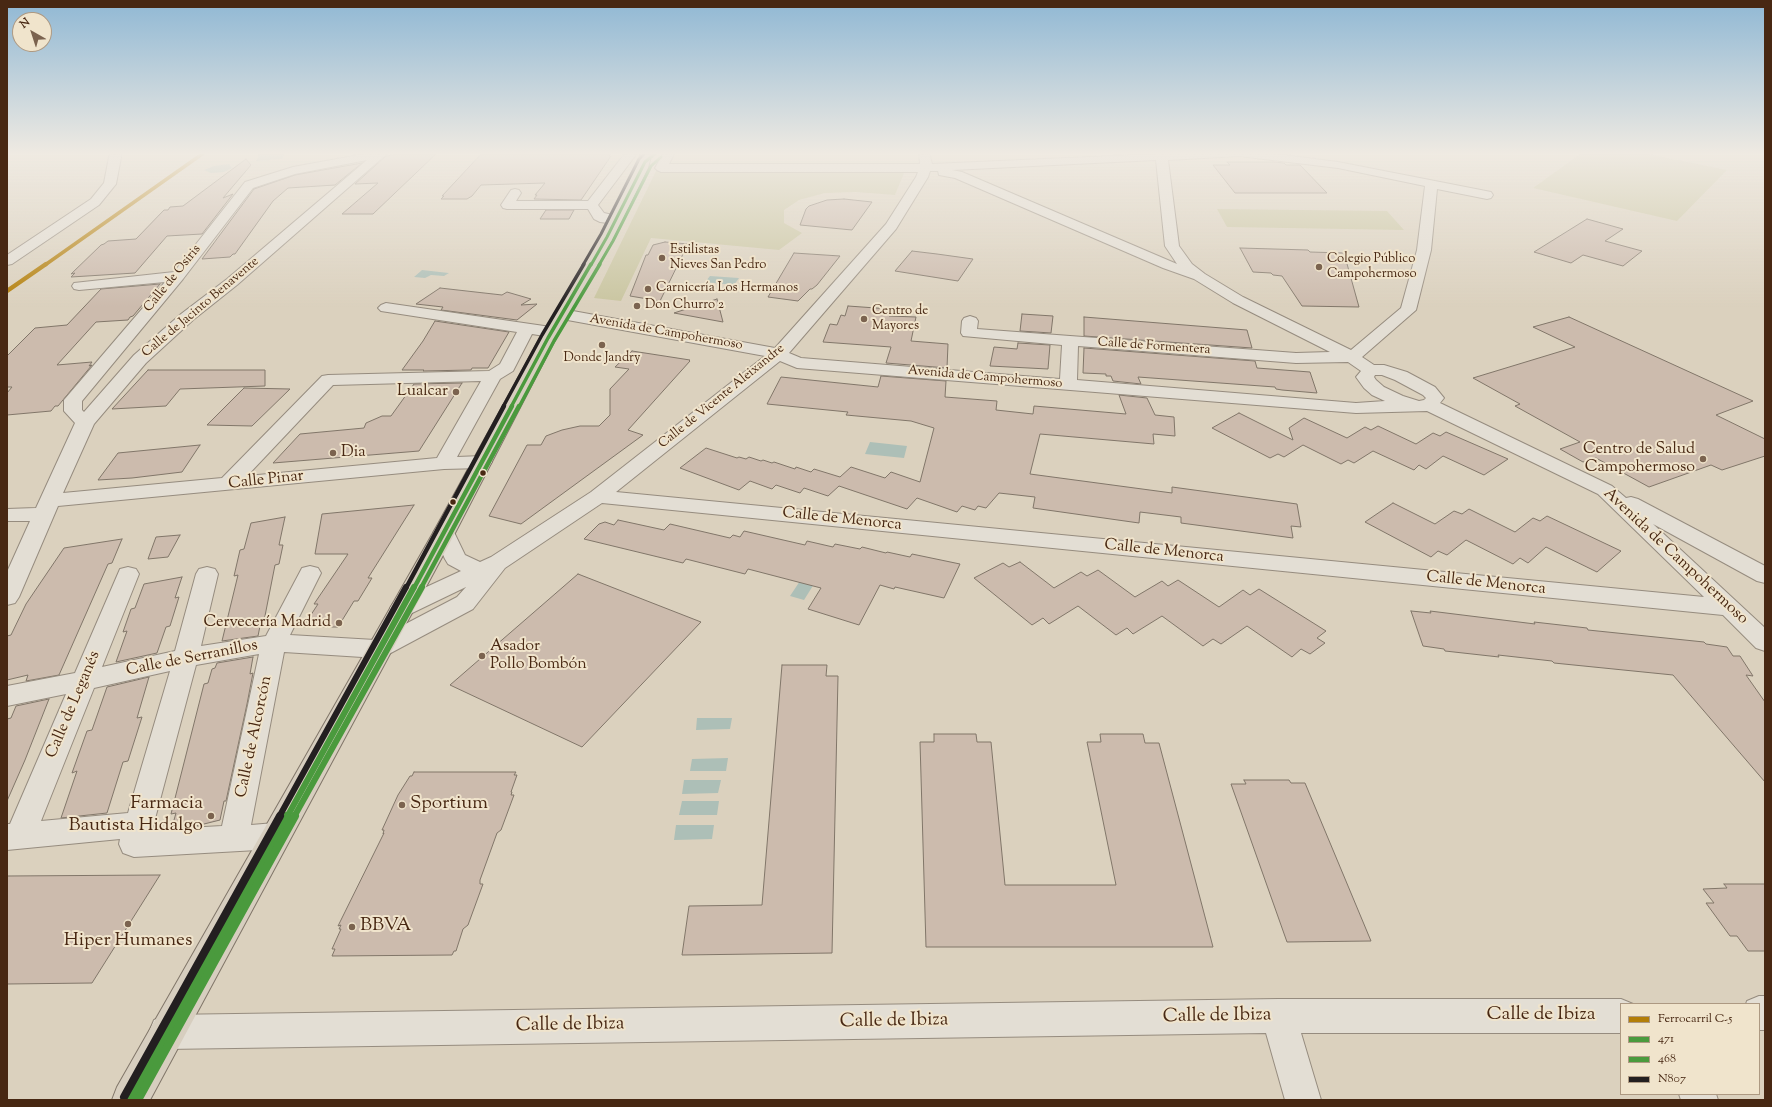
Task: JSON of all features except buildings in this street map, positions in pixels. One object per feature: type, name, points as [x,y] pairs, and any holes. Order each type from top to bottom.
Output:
[{"type":"main road","points":[[130,1100],[166,1032],[378,649],[444,533],[551,332],[616,220],[624,204]]},
{"type":"street","points":[[7,261],[93,204]]},
{"type":"street","name":"Calle de Osiris","points":[[85,422],[73,412],[73,400],[178,276],[234,204]]},
{"type":"street","name":"Calle de Jacinto Benavente","points":[[7,597],[85,422],[140,359],[186,317],[232,282],[323,204]]},
{"type":"street","points":[[507,204],[506,205],[592,205],[599,216],[605,219],[616,220]]},
{"type":"street","name":"Calle de Vicente Aleixandre","points":[[402,608],[489,567],[598,496],[779,354],[891,226],[905,204]]},
{"type":"street","points":[[1025,204],[1168,265],[1200,277]]},
{"type":"street","points":[[1160,242],[1161,204]]},
{"type":"street","points":[[1352,357],[1408,310],[1424,250],[1429,204]]},
{"type":"street","points":[[1113,241],[1130,245],[1160,242],[1172,246],[1187,267],[1200,277],[1238,300],[1352,357],[1370,370],[1384,370],[1417,384],[1429,391],[1435,398],[1422,405],[1397,400],[1378,391],[1370,384],[1365,377],[1370,370]]},
{"type":"street","points":[[79,286],[178,276]]},
{"type":"street","points":[[386,308],[551,332]]},
{"type":"street","name":"Avenida de Campohermoso","points":[[562,314],[779,354],[797,363],[1356,408],[1422,405],[1605,490],[1765,642]]},
{"type":"street","name":"Calle de Formentera","points":[[970,321],[969,333],[1296,358],[1352,357]]},
{"type":"street","points":[[444,463],[493,376],[507,367],[527,329]]},
{"type":"street","points":[[1068,385],[1070,340]]},
{"type":"street","points":[[227,485],[328,380],[493,376]]},
{"type":"street","name":"Calle Pinar","points":[[7,515],[47,507],[227,485],[444,463],[482,462]]},
{"type":"street","points":[[1605,490],[1765,576]]},
{"type":"street","name":"Calle de Menorca","points":[[598,496],[1730,608]]},
{"type":"street","points":[[444,533],[456,559],[489,567]]},
{"type":"street","name":"Calle de Vicente Aleixandre","points":[[378,649],[465,603],[489,567]]},
{"type":"street","name":"Calle de Alcorcón","points":[[234,837],[274,643],[310,573]]},
{"type":"street","name":"Calle de Leganés","points":[[128,574],[41,784],[14,836],[136,834],[234,837],[275,836]]},
{"type":"street","points":[[136,834],[186,658],[207,574]]},
{"type":"street","name":"Calle de Serranillos","points":[[7,696],[186,658],[274,643],[378,649]]},
{"type":"street","points":[[1278,1016],[1303,1100]]},
{"type":"street","name":"Calle de Ibiza","points":[[166,1032],[1278,1016],[1620,1016]]},
{"type":"shaded area","points":[[640,204],[794,204],[784,210],[784,223],[802,233],[779,250],[651,238],[621,301],[594,298]]},
{"type":"shaded area","points":[[1601,204],[1694,204],[1677,221]]},
{"type":"shaded area","points":[[1217,209],[1387,211],[1404,230],[1227,227]]},
{"type":"shaded area","points":[[422,270],[449,273],[444,276],[431,275],[425,278],[414,277]]},
{"type":"shaded area","points":[[710,276],[739,278],[734,285],[705,282]]},
{"type":"shaded area","points":[[870,442],[907,446],[904,458],[865,454]]},
{"type":"shaded area","points":[[800,581],[814,584],[804,600],[790,596]]},
{"type":"shaded area","points":[[697,718],[732,718],[730,729],[696,730]]},
{"type":"shaded area","points":[[728,758],[726,771],[690,771],[692,759]]},
{"type":"shaded area","points":[[684,780],[721,780],[718,793],[682,794]]},
{"type":"shaded area","points":[[682,801],[719,801],[717,815],[679,815]]},
{"type":"shaded area","points":[[676,825],[714,825],[712,839],[674,840]]},
{"type":"railway","points":[[7,290],[17,284]]},
{"type":"rail line","name":"C-5","points":[[7,291],[131,204]]},
{"type":"transit line","name":"N807","points":[[124,1097],[438,530],[542,335],[601,234],[616,204]]},
{"type":"transit line","name":"471","points":[[130,1100],[444,533],[548,338],[607,237],[624,204]]},
{"type":"transit line","name":"468","points":[[138,1100],[450,536],[554,341],[613,241],[632,204]]},
{"type":"place","name":"Estilistas Nieves San Pedro","points":[[662,258]]},
{"type":"place","name":"Colegio Público Campohermoso","points":[[1319,267]]},
{"type":"place","name":"Carnicería Los Hermanos","points":[[648,289]]},
{"type":"place","name":"Don Churro 2","points":[[637,306]]},
{"type":"place","name":"Centro de Mayores","points":[[864,319]]},
{"type":"place","name":"Donde Jandry","points":[[602,345]]},
{"type":"place","name":"Lualcar","points":[[456,392]]},
{"type":"place","name":"Dia","points":[[333,453]]},
{"type":"place","name":"Centro de Salud Campohermoso","points":[[1703,459]]},
{"type":"place","name":"Cervecería Madrid","points":[[339,623]]},
{"type":"place","name":"Asador Pollo Bombón","points":[[482,656]]},
{"type":"place","name":"Sportium","points":[[402,805]]},
{"type":"place","name":"Farmacia Bautista Hidalgo","points":[[211,816]]},
{"type":"place","name":"Hiper Humanes","points":[[128,924]]},
{"type":"place","name":"BBVA","points":[[352,927]]}]
